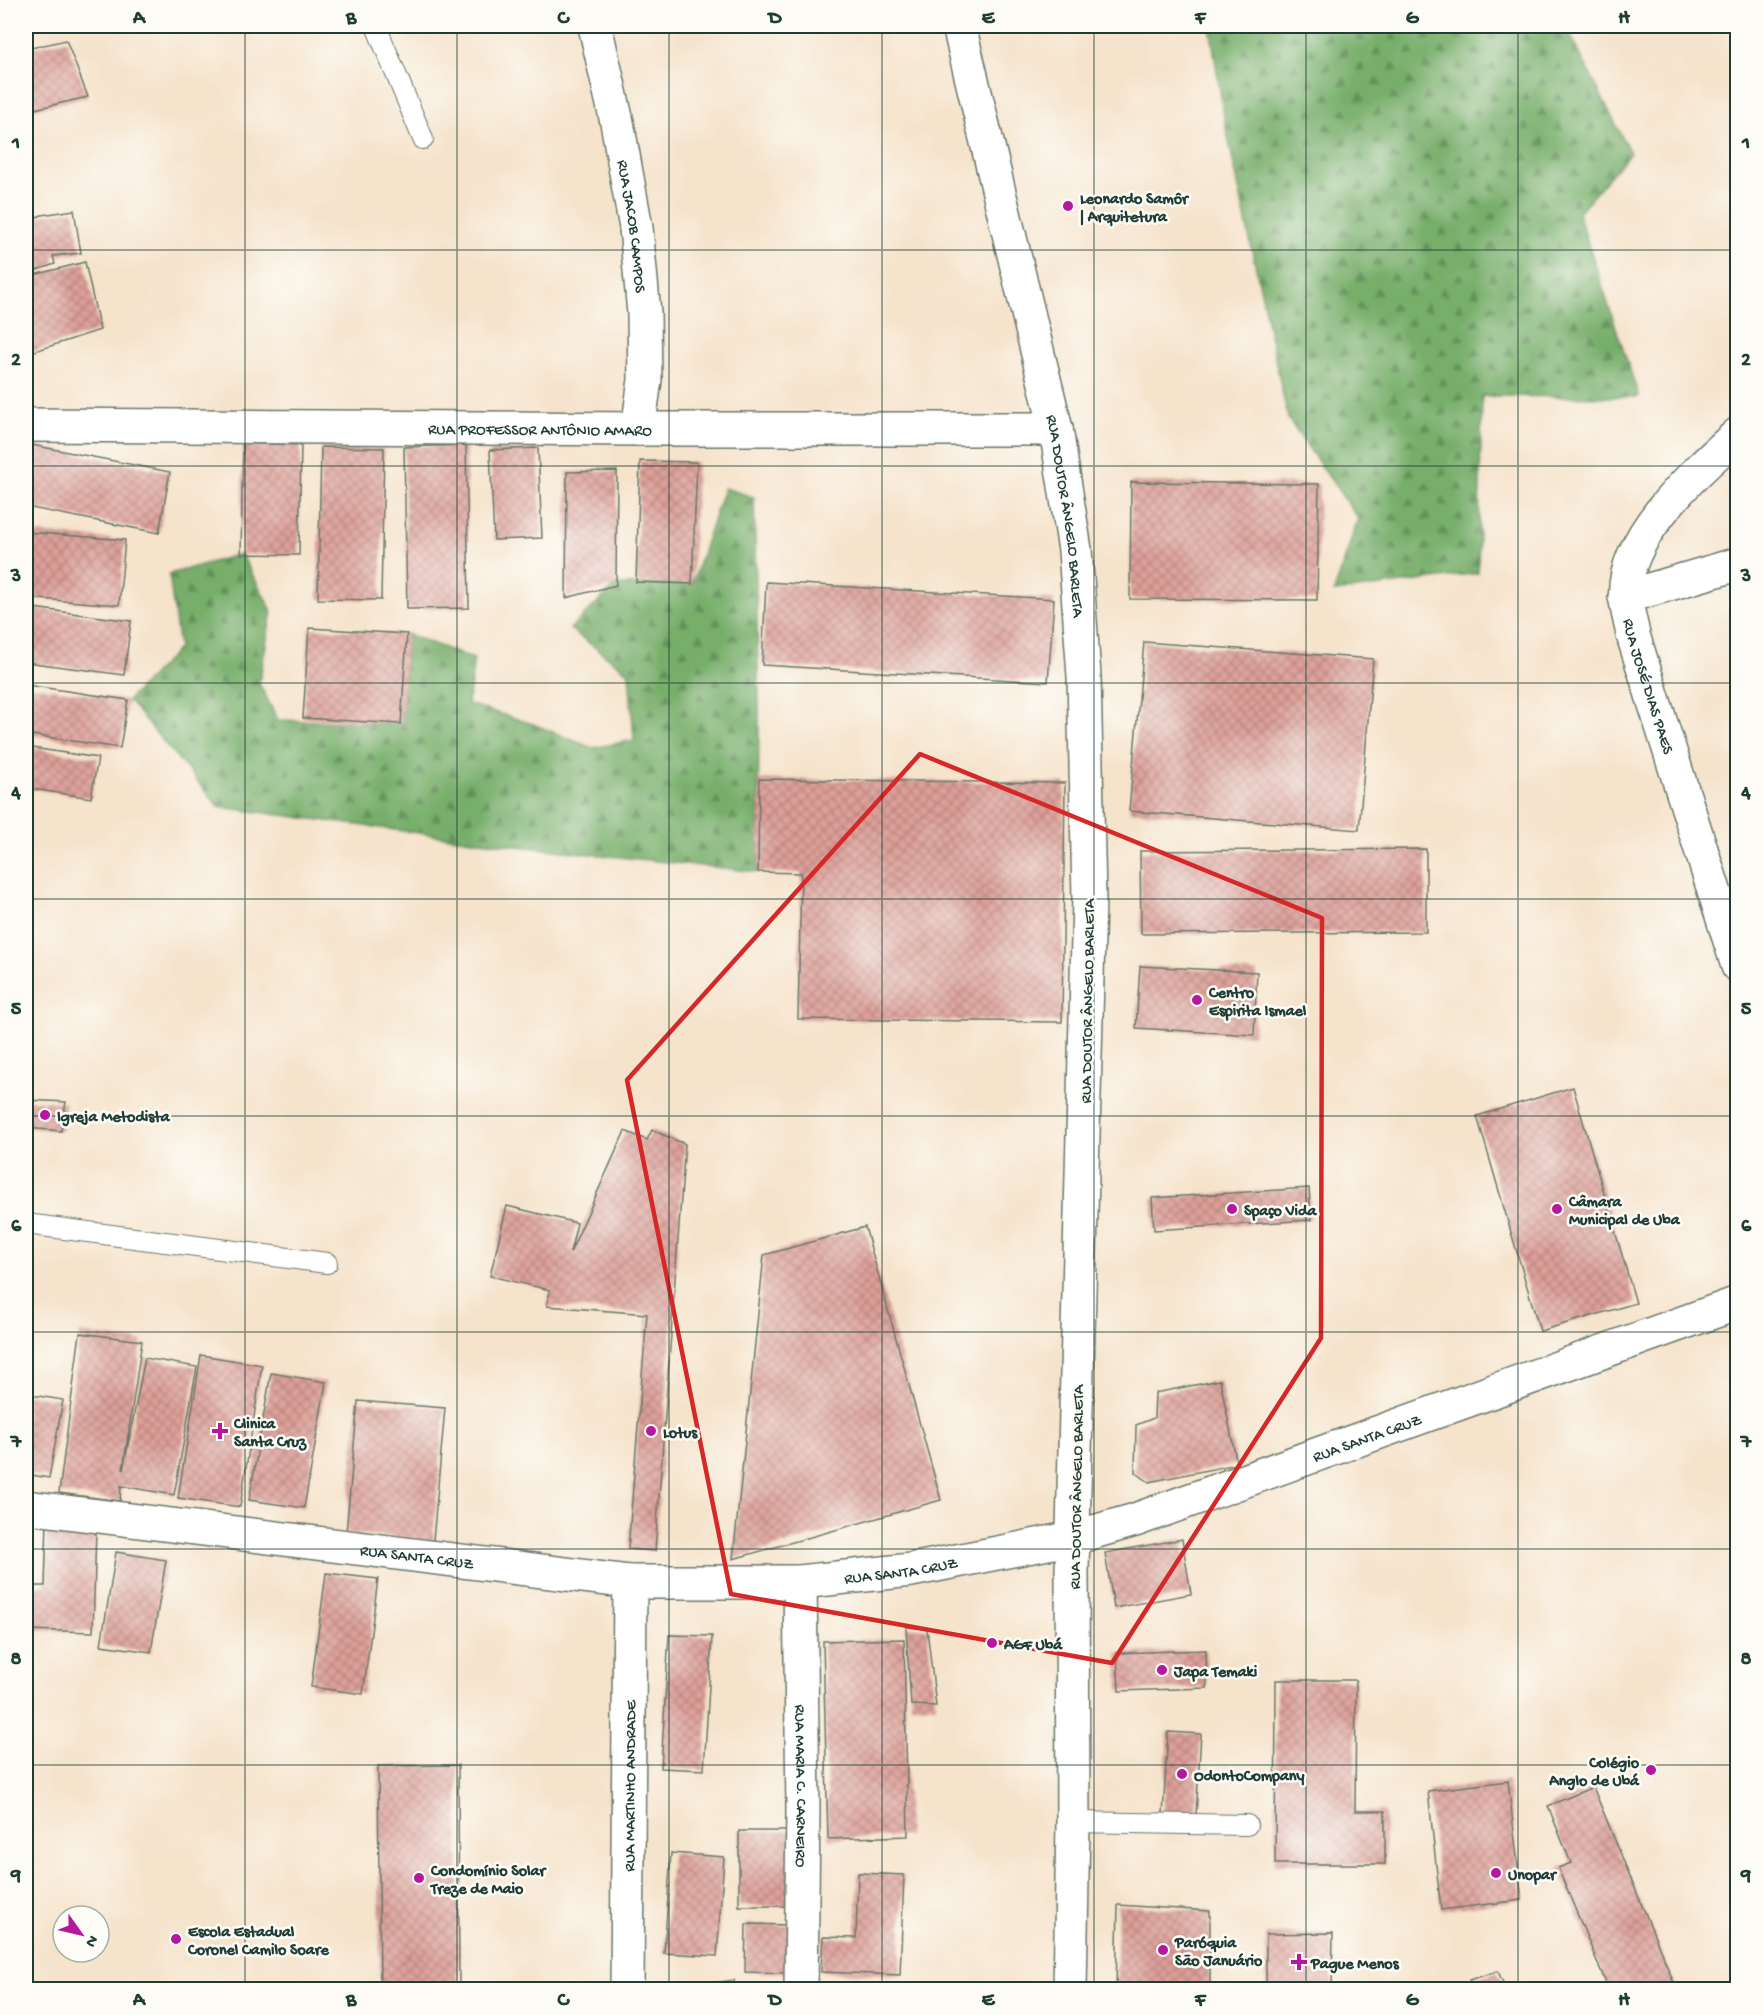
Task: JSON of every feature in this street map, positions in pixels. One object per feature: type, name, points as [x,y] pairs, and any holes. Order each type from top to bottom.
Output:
[{"type":"street","name":"RUA JACOB CAMPOS","points":[[595,26],[617,122],[636,228],[644,324],[645,380],[638,429]]},
{"type":"street","name":"RUA DOUTOR ÂNGELO BARLETA","points":[[959,26],[1056,429],[1075,550],[1084,676],[1089,898],[1073,1538],[1073,1822],[1070,1989]]},
{"type":"street","name":"RUA PROFESSOR ANTÔNIO AMARO","points":[[26,425],[1056,429]]},
{"type":"street","name":"RUA JOSÉ DIAS PAES","points":[[1737,434],[1673,498],[1646,532],[1631,560],[1625,597],[1633,635],[1737,966]]},
{"type":"street","points":[[1625,597],[1737,564]]},
{"type":"street","name":"RUA SANTA CRUZ","points":[[26,1507],[630,1582],[800,1582],[911,1570],[1073,1538],[1135,1520],[1737,1303]]},
{"type":"street","name":"RUA MARTINHO ANDRADE","points":[[627,1989],[630,1582]]},
{"type":"street","name":"RUA MARIA C. CARNEIRO","points":[[800,1582],[803,1808],[801,1989]]},
{"type":"lane","points":[[376,26],[423,139]]},
{"type":"lane","points":[[26,1224],[327,1263]]},
{"type":"lane","points":[[1073,1822],[1247,1825]]},
{"type":"highlighted area","points":[[920,754],[1322,918],[1321,1338],[1112,1663],[731,1594],[627,1080]]},
{"type":"green space","points":[[1210,26],[1566,26],[1630,153],[1578,213],[1639,397],[1482,396],[1478,573],[1334,592],[1358,518],[1288,419],[1225,123]]},
{"type":"green space","points":[[724,488],[754,497],[759,708],[758,872],[526,847],[219,807],[128,700],[179,648],[169,574],[241,554],[272,611],[259,683],[278,720],[401,724],[407,634],[474,659],[468,704],[533,724],[593,748],[634,740],[629,673],[570,629],[616,585],[692,584]]},
{"type":"building","points":[[66,40],[88,97],[26,111],[26,49]]},
{"type":"building","points":[[74,210],[81,253],[53,256],[55,264],[26,274],[26,221],[42,215]]},
{"type":"building","points":[[85,262],[100,330],[26,354],[26,277]]},
{"type":"building","points":[[243,443],[301,445],[299,555],[241,554]]},
{"type":"building","points":[[27,444],[170,472],[159,533],[26,507]]},
{"type":"building","points":[[466,445],[469,608],[407,609],[404,447]]},
{"type":"building","points":[[321,447],[384,448],[381,600],[318,599]]},
{"type":"building","points":[[538,448],[542,538],[494,540],[490,450]]},
{"type":"building","points":[[640,461],[697,462],[692,584],[636,582]]},
{"type":"building","points":[[617,471],[616,585],[566,598],[567,472]]},
{"type":"building","points":[[1131,482],[1319,484],[1317,600],[1130,599]]},
{"type":"building","points":[[26,532],[125,540],[119,605],[26,598]]},
{"type":"building","points":[[766,582],[1054,599],[1048,682],[762,665]]},
{"type":"building","points":[[26,607],[131,621],[124,675],[26,662]]},
{"type":"building","points":[[309,628],[407,634],[401,724],[303,718]]},
{"type":"building","points":[[1144,642],[1373,659],[1359,830],[1129,811]]},
{"type":"building","points":[[26,685],[128,700],[120,748],[26,734]]},
{"type":"building","points":[[26,747],[98,758],[91,798],[26,788]]},
{"type":"building","points":[[759,779],[1065,783],[1062,1022],[798,1019],[801,873],[758,872]]},
{"type":"building","points":[[1426,849],[1426,932],[1141,934],[1140,851]]},
{"type":"building","name":"Centro Espirita Ismael","points":[[1140,966],[1257,972],[1254,1035],[1136,1028]]},
{"type":"building","name":"Câmara Municipal de Uba","points":[[1573,1087],[1636,1303],[1540,1331],[1477,1116]]},
{"type":"building","name":"Igreja Metodista","points":[[26,1100],[66,1102],[61,1131],[26,1128]]},
{"type":"building","name":"Lotus","points":[[652,1130],[685,1144],[655,1551],[628,1549],[647,1314],[547,1306],[550,1290],[490,1276],[507,1206],[577,1223],[570,1253],[625,1131],[647,1140]]},
{"type":"building","name":"Spaço Vida","points":[[1309,1188],[1311,1220],[1154,1230],[1152,1198]]},
{"type":"building","points":[[865,1227],[941,1500],[733,1559],[764,1255]]},
{"type":"building","points":[[80,1333],[142,1341],[123,1470],[145,1358],[197,1367],[174,1495],[121,1486],[120,1501],[59,1493]]},
{"type":"building","name":"Clinica Santa Cruz","points":[[201,1355],[262,1365],[240,1507],[178,1498]]},
{"type":"building","points":[[271,1373],[326,1382],[304,1508],[249,1500]]},
{"type":"building","points":[[1220,1380],[1237,1464],[1149,1482],[1135,1472],[1136,1425],[1154,1418],[1155,1393]]},
{"type":"building","points":[[26,1394],[63,1400],[49,1478],[26,1474]]},
{"type":"building","points":[[358,1401],[445,1408],[433,1541],[346,1533]]},
{"type":"building","points":[[47,1520],[96,1529],[93,1632],[26,1630],[26,1586],[45,1586]]},
{"type":"building","points":[[1182,1539],[1191,1594],[1114,1608],[1105,1553]]},
{"type":"building","points":[[116,1552],[166,1560],[151,1652],[101,1645]]},
{"type":"building","points":[[326,1573],[378,1579],[363,1694],[311,1687]]},
{"type":"building","points":[[906,1627],[927,1629],[936,1706],[911,1705]]},
{"type":"building","points":[[669,1635],[712,1636],[704,1770],[661,1768]]},
{"type":"building","points":[[904,1639],[908,1836],[828,1839],[823,1641]]},
{"type":"building","name":"Japa Temaki","points":[[1206,1650],[1207,1688],[1119,1691],[1117,1653]]},
{"type":"building","points":[[1276,1680],[1356,1680],[1355,1811],[1385,1811],[1385,1864],[1275,1864]]},
{"type":"building","name":"OdontoCompany","points":[[1168,1732],[1201,1734],[1196,1816],[1163,1814]]},
{"type":"building","name":"Condomínio Solar Treze de Maio","points":[[458,1765],[459,1990],[380,1990],[378,1766]]},
{"type":"building","name":"Unopar","points":[[1508,1781],[1522,1900],[1441,1910],[1428,1791]]},
{"type":"building","points":[[1593,1787],[1677,1990],[1609,1990],[1558,1868],[1571,1863],[1548,1806]]},
{"type":"building","points":[[739,1831],[795,1831],[796,1906],[739,1906]]},
{"type":"building","points":[[671,1853],[724,1857],[717,1956],[664,1953]]},
{"type":"building","points":[[858,1873],[904,1875],[900,1975],[821,1972],[823,1937],[856,1938]]},
{"type":"building","name":"Paróquia São Januário","points":[[1118,1905],[1210,1911],[1210,1990],[1116,1990]]},
{"type":"building","points":[[26,1908],[32,1909],[27,1979],[26,1979]]},
{"type":"building","points":[[746,1924],[792,1925],[790,1973],[745,1972]]},
{"type":"building","name":"Pague Menos","points":[[1333,1933],[1332,1990],[1266,1990],[1266,1934]]},
{"type":"building","points":[[1498,1971],[1506,1990],[1474,1990],[1469,1980]]},
{"type":"building","points":[[734,1980],[734,1990],[674,1990],[674,1988]]},
{"type":"place","name":"Leonardo Samôr | Arquitetura","points":[[1068,206]]},
{"type":"place","name":"Centro Espirita Ismael","points":[[1197,1000]]},
{"type":"place","name":"Igreja Metodista","points":[[45,1115]]},
{"type":"place","name":"Spaço Vida","points":[[1232,1209]]},
{"type":"place","name":"Câmara Municipal de Uba","points":[[1557,1209]]},
{"type":"place","name":"Clinica Santa Cruz","points":[[220,1431]]},
{"type":"place","name":"Lotus","points":[[651,1431]]},
{"type":"place","name":"AGF Ubá","points":[[992,1643]]},
{"type":"place","name":"Japa Temaki","points":[[1162,1670]]},
{"type":"place","name":"Colégio Anglo de Ubá","points":[[1651,1770]]},
{"type":"place","name":"OdontoCompany","points":[[1182,1774]]},
{"type":"place","name":"Unopar","points":[[1496,1873]]},
{"type":"place","name":"Condomínio Solar Treze de Maio","points":[[419,1878]]},
{"type":"place","name":"Escola Estadual Coronel Camilo Soare","points":[[176,1939]]},
{"type":"place","name":"Paróquia São Januário","points":[[1163,1950]]},
{"type":"place","name":"Pague Menos","points":[[1299,1962]]}]
